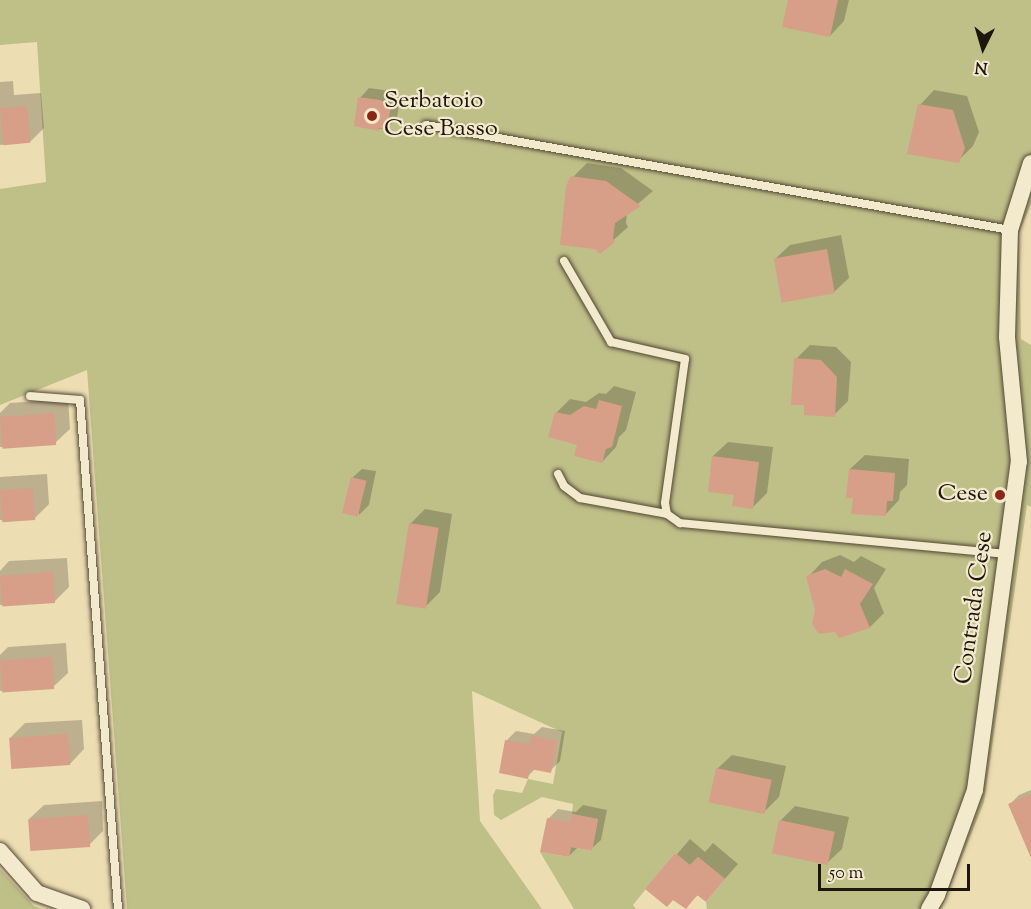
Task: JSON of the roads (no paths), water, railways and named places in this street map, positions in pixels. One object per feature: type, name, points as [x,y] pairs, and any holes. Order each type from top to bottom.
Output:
[{"type":"street","name":"Contrada Cese","points":[[928,909],[937,895],[975,790],[1019,462],[1008,337],[1010,230],[1031,163]]},
{"type":"street","points":[[0,851],[37,892],[82,909]]},
{"type":"lane","points":[[426,125],[1010,230]]},
{"type":"lane","points":[[564,261],[611,342],[685,359],[664,503],[667,514]]},
{"type":"lane","points":[[30,396],[80,400],[118,909]]},
{"type":"lane","points":[[558,474],[564,486],[580,498],[667,514],[680,524],[1006,554]]},
{"type":"place","name":"Serbatoio Cese Basso","points":[[372,116]]},
{"type":"place","name":"Cese","points":[[1000,495]]}]
